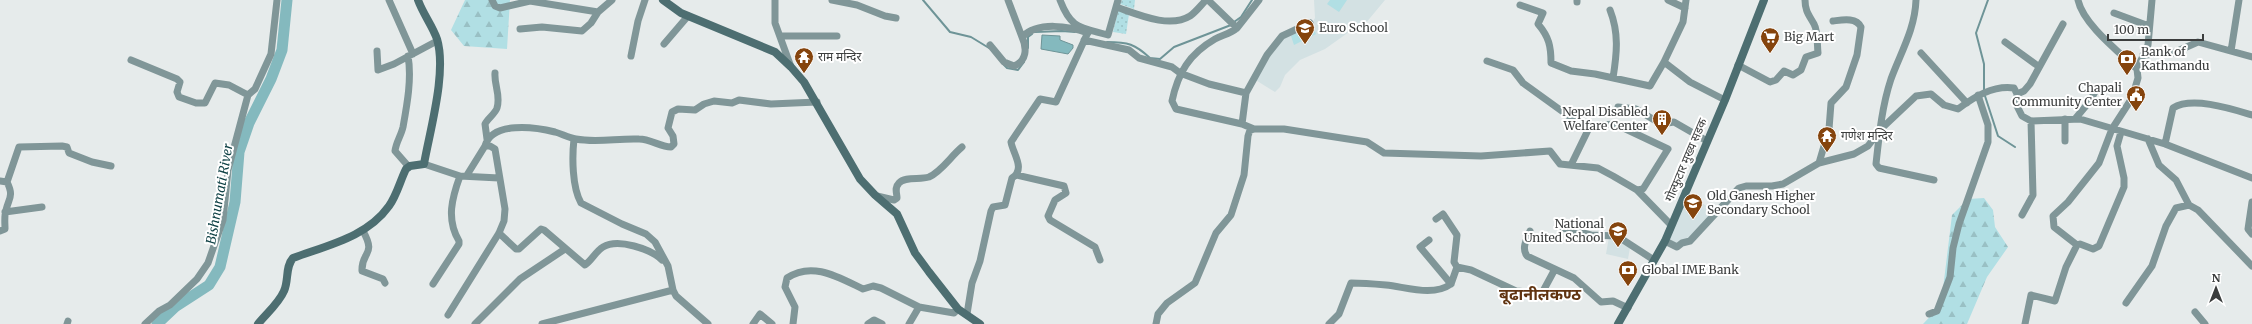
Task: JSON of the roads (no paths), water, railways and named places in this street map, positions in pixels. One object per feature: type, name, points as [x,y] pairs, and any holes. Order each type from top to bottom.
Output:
[{"type":"street","points":[[145,324],[159,310],[170,305],[197,279],[208,263],[223,220],[228,170],[248,95],[255,89],[271,54],[278,0]]},
{"type":"street","points":[[389,0],[410,55],[406,107],[402,129],[396,141],[395,151],[409,167]]},
{"type":"street","points":[[418,0],[437,41],[439,72],[438,94],[424,164]]},
{"type":"street","points":[[492,0],[495,6],[500,8],[530,1],[598,12]]},
{"type":"street","points":[[520,29],[542,27],[582,31],[591,23],[598,12],[612,0]]},
{"type":"street","points":[[631,56],[638,21],[646,0]]},
{"type":"street","points":[[663,0],[688,16],[762,45],[775,52],[791,67],[804,82],[860,179],[875,195],[897,214],[915,252],[958,309],[980,324]]},
{"type":"street","points":[[775,0],[775,23],[791,67]]},
{"type":"street","points":[[832,0],[857,5],[885,16],[896,18]]},
{"type":"street","points":[[990,45],[1004,62],[1014,66],[1022,62],[1025,55],[1022,37],[1008,0]]},
{"type":"street","points":[[1060,0],[1066,16],[1072,23],[1087,34],[1108,35],[1117,4],[1147,17],[1179,20],[1190,16],[1207,0],[1235,26]]},
{"type":"street","points":[[1259,0],[1235,26],[1194,54],[1180,73],[1172,101],[1176,109],[1242,124],[1254,129],[1284,129],[1367,142],[1384,153],[1481,156],[1550,151],[1560,164],[1598,168],[1637,190],[1671,225]]},
{"type":"street","points":[[1668,0],[1685,8]]},
{"type":"street","points":[[1520,5],[1543,13],[1538,24],[1548,36],[1551,46],[1551,63],[1571,71],[1650,86],[1664,62],[1683,22],[1686,0]]},
{"type":"street","name":"गोल्फुटार मुख्य सडक","points":[[1618,324],[1665,241],[1725,100],[1764,0]]},
{"type":"street","points":[[1738,65],[1770,82],[1776,80],[1784,71],[1793,75],[1802,70],[1806,57],[1818,53],[1814,24],[1807,14],[1805,0]]},
{"type":"street","points":[[1916,0],[1911,33],[1891,80],[1880,130],[1876,164],[1879,168],[1934,180]]},
{"type":"street","points":[[2078,0],[2080,8],[2095,29],[2136,69],[2138,78],[2132,98],[2112,129],[2099,163],[2068,202],[2053,216],[2054,227],[2077,245],[2080,244],[2096,249],[2116,209],[2124,187],[2124,178],[2117,146],[2122,132]]},
{"type":"street","points":[[2136,69],[2148,45],[2152,0]]},
{"type":"street","points":[[2231,51],[2239,0]]},
{"type":"street","points":[[1610,10],[1616,25],[1618,53],[1613,78]]},
{"type":"street","points":[[2114,13],[2149,26]]},
{"type":"street","points":[[664,44],[688,16]]},
{"type":"street","points":[[1819,163],[1829,129],[1831,103],[1846,87],[1857,55],[1861,27],[1854,20],[1833,21]]},
{"type":"street","points":[[1242,124],[1246,93],[1267,55],[1282,36],[1310,23]]},
{"type":"street","points":[[2017,94],[2024,91],[2030,84],[2038,66],[2063,24]]},
{"type":"street","points":[[1022,37],[1026,33],[1040,28],[1061,26],[1074,28],[1129,50],[1139,58],[1172,67],[1180,73],[1209,84],[1246,93]]},
{"type":"street","points":[[967,314],[972,283],[980,261],[991,211],[993,207],[1005,206],[1012,178],[1016,175],[1019,169],[1016,153],[1011,142],[1040,99],[1056,102],[1087,34]]},
{"type":"street","points":[[780,36],[837,36]]},
{"type":"street","points":[[377,51],[378,70],[437,41]]},
{"type":"street","points":[[2005,42],[2038,66]]},
{"type":"street","points":[[2143,55],[2165,52],[2173,53],[2198,42],[2252,57]]},
{"type":"street","points":[[1921,53],[1967,103]]},
{"type":"street","points":[[130,60],[177,79],[180,82],[176,92],[179,97],[196,103],[205,103],[215,83],[229,85],[248,95]]},
{"type":"street","points":[[1486,61],[1512,70],[1523,83],[1578,122],[1590,126],[1619,126],[1668,149],[1643,189],[1637,190]]},
{"type":"street","points":[[1664,62],[1690,82],[1725,100]]},
{"type":"street","points":[[433,284],[459,244],[452,225],[452,199],[464,175],[485,146],[487,139],[485,124],[496,109],[499,95],[495,81],[495,73]]},
{"type":"street","points":[[1665,241],[1677,247],[1682,243],[1690,241],[1739,188],[1783,184],[1819,163],[1854,154],[1868,146],[1880,130],[1916,96],[1931,94],[1950,108],[1958,109],[1978,95],[2005,87],[2014,88],[2017,94],[2017,106],[2022,116],[2031,121],[2075,119],[2165,144],[2252,178]]},
{"type":"street","points":[[2075,119],[2090,101],[2097,88]]},
{"type":"street","points":[[1929,314],[1937,311],[1950,277],[1953,248],[1959,224],[1988,142],[1988,125],[1978,95]]},
{"type":"street","points":[[487,139],[492,134],[507,129],[536,128],[574,139],[601,142],[640,139],[664,147],[671,147],[674,144],[673,136],[668,128],[669,120],[672,112],[678,109],[695,110],[704,104],[714,101],[732,103],[739,100],[771,104],[816,102]]},
{"type":"street","points":[[2165,144],[2173,108],[2183,104],[2209,105],[2252,115]]},
{"type":"street","points":[[1618,107],[1636,109],[1661,124],[1674,122],[1707,141]]},
{"type":"street","points":[[2065,119],[2065,141]]},
{"type":"street","points":[[2022,215],[2033,195],[2031,121]]},
{"type":"street","points":[[1571,165],[1590,126]]},
{"type":"street","points":[[1156,324],[1158,314],[1162,308],[1177,295],[1189,289],[1195,283],[1216,233],[1231,215],[1244,175],[1248,136],[1250,130],[1254,129]]},
{"type":"street","points":[[574,139],[572,157],[577,196],[581,203],[622,224],[646,234],[655,242],[668,266],[673,290],[676,296],[708,324]]},
{"type":"street","points":[[2148,139],[2159,165],[2176,180],[2189,205],[2198,210],[2252,266]]},
{"type":"street","points":[[448,315],[499,233],[504,222],[505,208],[494,149],[490,146],[485,146]]},
{"type":"street","points":[[0,231],[5,230],[6,212],[10,204],[12,190],[4,182],[19,147],[67,147],[68,153],[92,162],[111,166]]},
{"type":"street","points":[[875,195],[894,200],[897,198],[895,189],[898,183],[904,180],[923,179],[931,176],[962,147]]},
{"type":"street","points":[[409,167],[424,164],[464,175],[499,178]]},
{"type":"street","points":[[258,324],[283,294],[287,284],[289,262],[293,258],[363,230],[377,220],[390,205],[409,167]]},
{"type":"street","points":[[1016,175],[1064,186],[1066,193],[1055,200],[1048,216],[1050,220],[1095,246],[1100,260]]},
{"type":"street","points":[[2252,202],[2248,229],[2252,234]]},
{"type":"street","points":[[2126,303],[2152,266],[2166,226],[2176,208],[2189,205]]},
{"type":"street","points":[[6,212],[42,208]]},
{"type":"street","points":[[1436,219],[1443,214],[1457,235],[1454,262],[1457,266],[1471,270],[1516,291],[1542,293],[1555,269]]},
{"type":"street","points":[[1563,228],[1591,235],[1617,236],[1654,260]]},
{"type":"street","points":[[499,233],[516,249],[519,249],[541,229],[544,230],[585,265],[603,246],[618,244],[634,246],[656,254],[668,266]]},
{"type":"street","points":[[363,230],[370,244],[370,248],[362,271],[383,279],[385,282]]},
{"type":"street","points":[[1530,231],[1524,246],[1524,252],[1527,256],[1574,278],[1601,302],[1613,301],[1628,308]]},
{"type":"street","points":[[1429,240],[1420,247],[1451,284]]},
{"type":"street","points":[[2025,324],[2031,296],[2050,302],[2055,302],[2061,279],[2077,245]]},
{"type":"street","points":[[475,324],[520,279],[565,248]]},
{"type":"street","points":[[1330,324],[1338,314],[1351,283],[1388,285],[1410,290],[1444,289],[1451,284],[1457,266]]},
{"type":"street","points":[[793,324],[795,307],[785,287],[787,278],[792,274],[810,270],[834,276],[862,289],[873,286],[881,288],[919,308],[949,313],[954,313],[958,309]]},
{"type":"street","points":[[542,324],[673,290]]},
{"type":"street","points":[[909,324],[915,317],[919,308]]},
{"type":"street","points":[[2195,312],[2205,324]]},
{"type":"street","points":[[753,324],[760,314],[772,324]]},
{"type":"street","points":[[868,324],[874,320],[882,324]]},
{"type":"waterway","name":"Bishnumati River","points":[[157,324],[175,307],[209,285],[220,267],[235,202],[239,152],[249,123],[271,79],[282,50],[287,0]]},
{"type":"waterway","points":[[923,0],[950,32],[971,37],[989,48]]},
{"type":"waterway","points":[[1234,22],[1241,17],[1252,0]]},
{"type":"waterway","points":[[1984,91],[1984,64],[1976,33],[1988,0]]},
{"type":"waterway","points":[[1107,42],[1126,43],[1140,50],[1150,58],[1160,59],[1174,47],[1231,25]]},
{"type":"waterway","points":[[1035,32],[1075,32]]},
{"type":"waterway","points":[[1028,48],[1028,37],[1032,34]]},
{"type":"waterway","points":[[1004,65],[1007,68],[1018,70],[1024,62]]},
{"type":"waterway","points":[[1985,96],[1998,136],[2015,147]]},
{"type":"place","name":"Euro School","points":[[1305,45]]},
{"type":"place","name":"Big Mart","points":[[1770,54]]},
{"type":"place","name":"राम मन्दिर","points":[[804,74]]},
{"type":"place","name":"Bank of Kathmandu","points":[[2127,76]]},
{"type":"place","name":"Chapali Community Center","points":[[2136,112]]},
{"type":"place","name":"Nepal Disabled Welfare Center","points":[[1662,136]]},
{"type":"place","name":"गणेश मन्दिर","points":[[1827,153]]},
{"type":"place","name":"Old Ganesh Higher Secondary School","points":[[1693,220]]},
{"type":"place","name":"National United School","points":[[1618,248]]},
{"type":"place","name":"Global IME Bank","points":[[1628,287]]},
{"type":"district","name":"बूढानीलकण्ठ","points":[[1540,294]]}]
